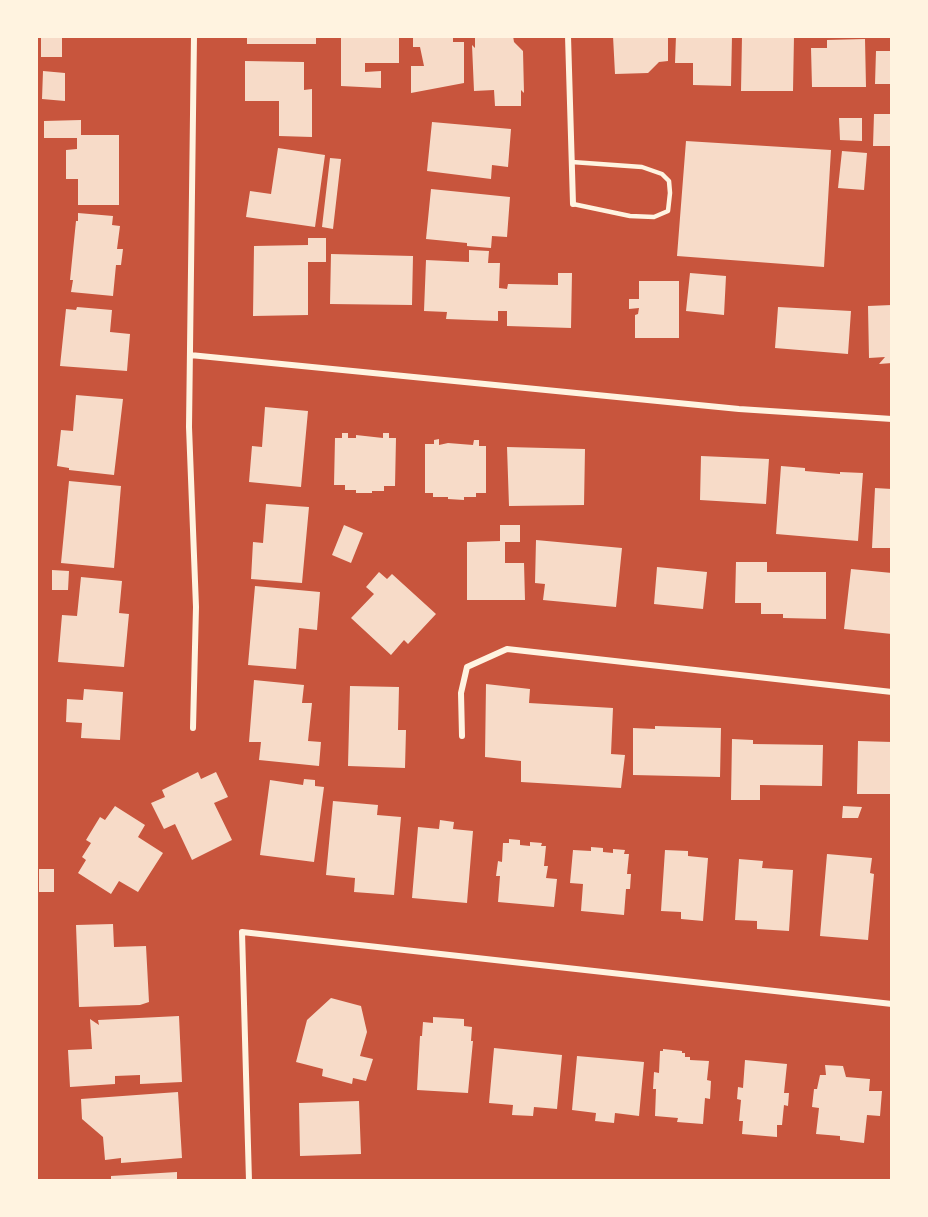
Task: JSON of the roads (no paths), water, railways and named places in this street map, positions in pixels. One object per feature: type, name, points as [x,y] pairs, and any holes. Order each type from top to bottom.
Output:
[{"type":"street","points":[[193,728],[196,607],[189,427],[194,36]]},
{"type":"street","points":[[568,36],[573,204]]},
{"type":"street","points":[[190,355],[739,409],[892,419]]},
{"type":"street","points":[[462,736],[461,693],[467,667],[507,649],[892,692]]},
{"type":"street","points":[[249,1181],[242,932],[892,1004]]},
{"type":"lane","points":[[572,162],[642,167],[662,174],[669,181],[670,194],[668,211],[654,217],[630,216],[573,204]]}]
